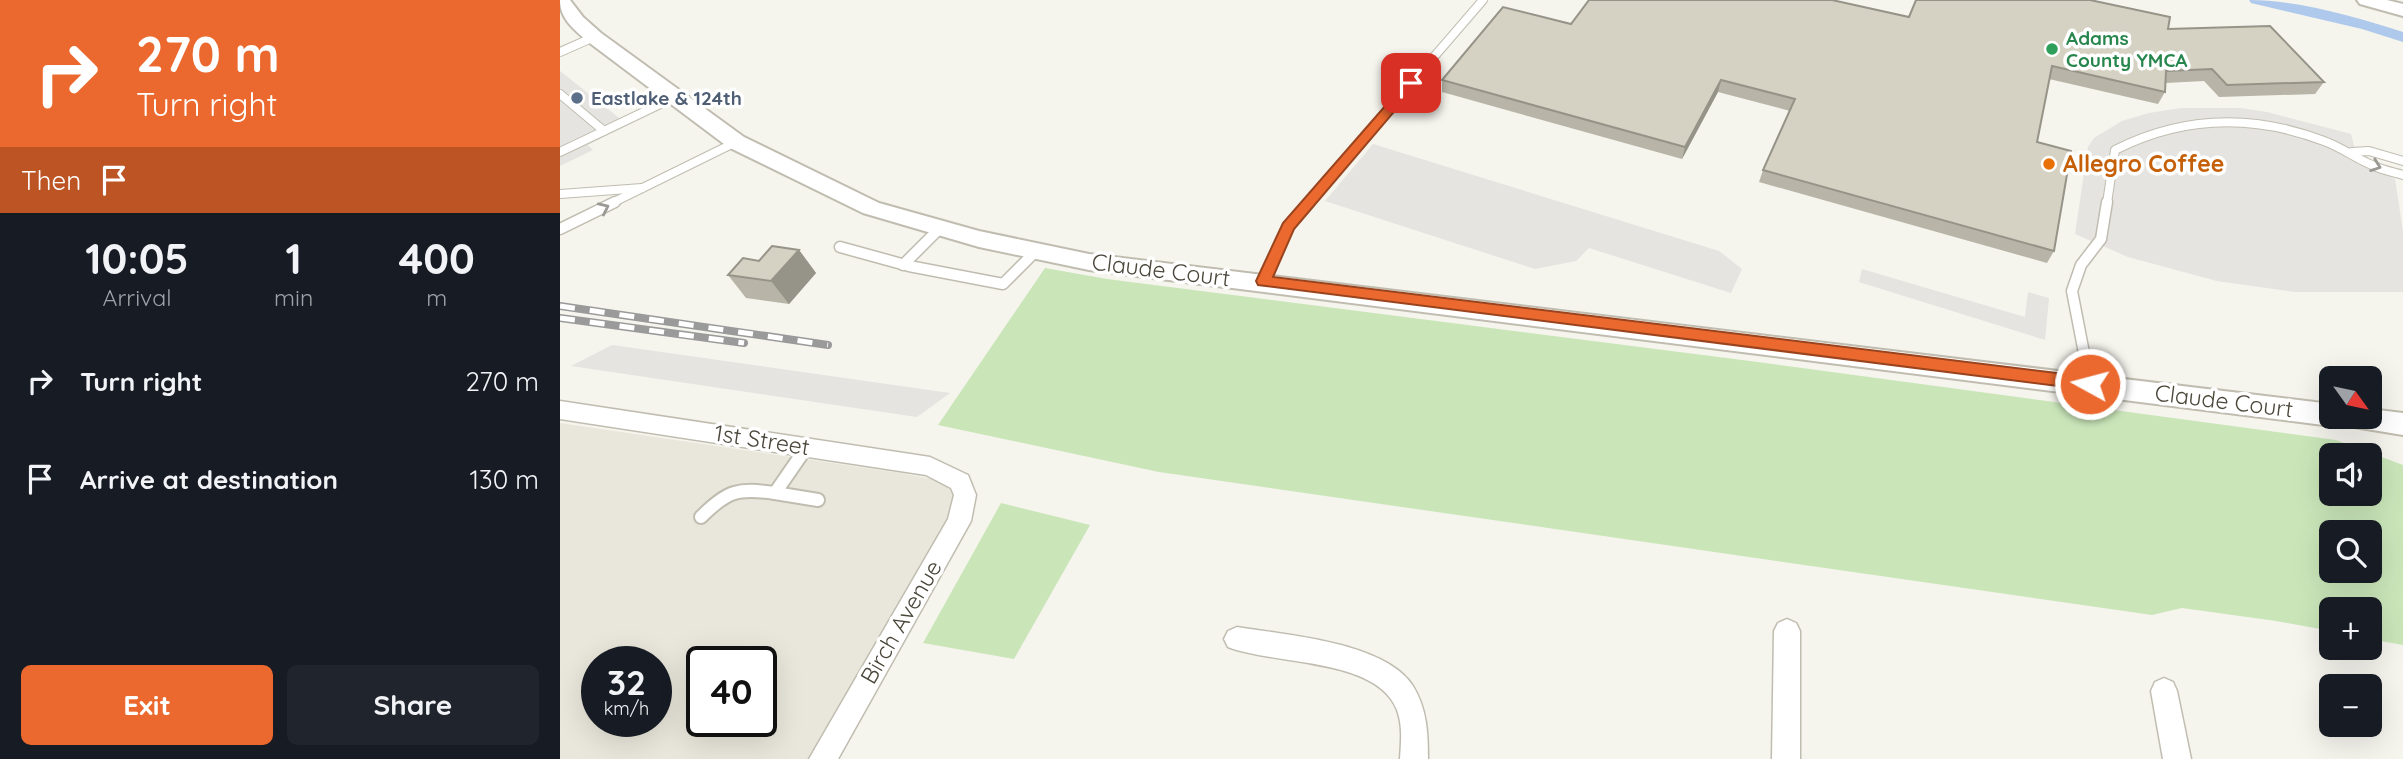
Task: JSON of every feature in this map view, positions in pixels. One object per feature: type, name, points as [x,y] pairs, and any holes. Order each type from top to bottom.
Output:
[{"type":"street","name":"Claude Court","points":[[561,0],[576,21],[594,37],[736,142],[871,208],[1036,251],[1089,262],[1264,281],[2319,413]]},
{"type":"street","points":[[2367,0],[2403,10]]},
{"type":"street","name":"1st Street","points":[[560,410],[930,466],[960,482]]},
{"type":"street","points":[[2382,421],[2403,424]]},
{"type":"street","name":"Birch Avenue","points":[[823,759],[958,521],[965,495],[960,482]]},
{"type":"street","points":[[1786,759],[1787,631]]},
{"type":"street","points":[[1237,639],[1350,659],[1384,674],[1404,694],[1411,708],[1416,727],[1413,759]]},
{"type":"street","points":[[2164,691],[2177,759]]},
{"type":"lane","points":[[1264,281],[1288,227],[1483,0]]},
{"type":"lane","points":[[560,52],[594,37]]},
{"type":"lane","points":[[560,94],[604,131]]},
{"type":"lane","points":[[560,152],[673,98]]},
{"type":"lane","points":[[2090,384],[2072,291],[2081,265],[2101,240],[2115,150],[2158,129],[2217,120],[2267,126],[2316,137],[2352,152],[2368,164],[2403,175]]},
{"type":"lane","points":[[560,229],[648,188],[736,142]]},
{"type":"lane","points":[[2352,152],[2369,151],[2403,161]]},
{"type":"lane","points":[[560,194],[648,188]]},
{"type":"lane","points":[[903,265],[940,228]]},
{"type":"lane","points":[[840,247],[903,265],[1003,284],[1036,251]]},
{"type":"lane","points":[[775,493],[807,447]]},
{"type":"lane","points":[[701,517],[732,490],[740,488],[818,500]]},
{"type":"shaded area","name":"Eastlake & 124th","points":[[560,71],[628,125],[588,145],[593,150],[560,166]]},
{"type":"shaded area","points":[[2181,108],[2240,108],[2267,112],[2351,134],[2358,162],[2395,179],[2403,231],[2403,292],[2295,292],[2217,281],[2128,257],[2075,234],[2088,147],[2094,138],[2122,121]]},
{"type":"shaded area","points":[[1373,144],[1719,251],[1742,269],[1731,293],[1589,248],[1576,261],[1535,269],[1325,201]]},
{"type":"shaded area","points":[[1862,269],[2025,317],[2028,292],[2049,298],[2045,340],[1859,282]]},
{"type":"shaded area","points":[[612,345],[950,393],[917,417],[571,366]]},
{"type":"shaded area","points":[[560,423],[900,473],[937,480],[950,486],[956,507],[813,759],[560,759]]},
{"type":"green space","points":[[1045,268],[1107,279],[1750,361],[2336,440],[2344,443],[2319,443],[2319,506],[2382,506],[2382,457],[2403,465],[2403,645],[2382,641],[2382,597],[2319,597],[2319,629],[2182,608],[2152,615],[1159,472],[938,425]]},
{"type":"green space","points":[[1001,503],[1090,525],[1014,659],[923,643]]},
{"type":"building","points":[[1589,0],[1832,0],[1909,17],[1916,0],[2090,0],[2170,17],[2168,29],[2270,26],[2324,82],[2227,85],[2212,69],[2166,71],[2165,92],[2052,66],[2037,142],[2071,151],[2054,251],[1763,170],[1795,99],[1721,80],[1685,147],[1442,80],[1503,7],[1571,24]]},
{"type":"building","points":[[772,246],[799,250],[771,281],[728,275],[743,258],[759,261]]},
{"type":"waterway","points":[[2257,0],[2366,25],[2403,37]]},
{"type":"railway","points":[[560,306],[828,345]]},
{"type":"railway","points":[[560,318],[744,343]]},
{"type":"place","name":"Adams County YMCA","points":[[2052,49]]},
{"type":"place","name":"Eastlake & 124th","points":[[577,98]]},
{"type":"place","name":"Allegro Coffee","points":[[2049,164]]},
{"type":"route","points":[[1411,83],[1288,227],[1264,281],[1751,344],[2090,384]]}]
